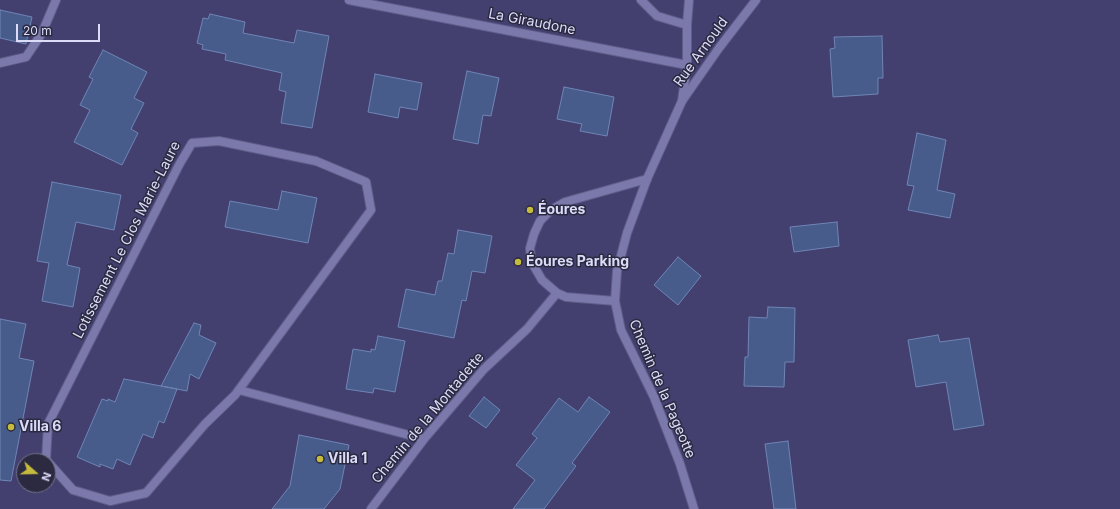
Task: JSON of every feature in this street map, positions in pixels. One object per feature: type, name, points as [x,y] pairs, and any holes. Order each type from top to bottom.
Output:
[{"type":"street","points":[[0,63],[26,57],[42,33],[56,0]]},
{"type":"street","name":"La Giraudone","points":[[349,0],[687,65]]},
{"type":"street","points":[[641,0],[657,16],[688,25]]},
{"type":"street","name":"Chemin de la Pageotte","points":[[689,0],[687,65],[682,101],[647,179],[625,241],[617,271],[615,301],[621,330],[654,397],[680,464],[694,509]]},
{"type":"street","name":"Rue Arnould","points":[[682,101],[719,48],[756,0]]},
{"type":"street","name":"Lotissement Le Clos Marie-Laure","points":[[46,453],[48,424],[179,165],[192,143],[219,141],[316,161],[366,182],[371,210],[239,390],[205,424],[146,493],[110,501],[73,490],[56,470]]},
{"type":"street","points":[[615,301],[566,297],[557,293],[542,280],[531,261],[530,248],[540,221],[551,210],[565,202],[647,179]]},
{"type":"street","name":"Chemin de la Montadette","points":[[371,509],[424,440],[484,369],[527,329],[557,293]]},
{"type":"street","points":[[239,390],[424,440]]},
{"type":"building","points":[[0,10],[32,17],[26,44],[0,38]]},
{"type":"building","points":[[210,14],[245,22],[243,33],[294,43],[297,30],[329,36],[312,128],[281,123],[286,92],[279,90],[282,73],[225,60],[226,54],[202,49],[203,45],[197,43],[203,18],[208,19]]},
{"type":"building","points":[[882,36],[883,78],[878,78],[878,94],[833,97],[830,49],[835,48],[834,37]]},
{"type":"building","points":[[103,50],[147,72],[134,98],[144,103],[131,129],[138,133],[122,165],[74,142],[90,110],[80,105],[93,79],[89,77]]},
{"type":"building","points":[[467,71],[499,78],[491,116],[483,115],[478,144],[453,139]]},
{"type":"building","points":[[375,74],[422,83],[417,110],[400,107],[398,118],[368,112]]},
{"type":"building","points":[[564,87],[614,97],[607,136],[580,131],[582,124],[557,119]]},
{"type":"building","points":[[917,133],[946,140],[937,190],[955,194],[950,218],[908,210],[914,186],[907,185]]},
{"type":"building","points":[[52,182],[121,195],[114,230],[76,222],[67,265],[80,268],[73,307],[42,301],[49,263],[37,261]]},
{"type":"building","points":[[282,191],[317,198],[308,243],[225,227],[230,201],[278,210]]},
{"type":"building","points":[[837,222],[839,246],[794,252],[790,227]]},
{"type":"building","points":[[458,230],[492,236],[485,273],[472,271],[466,301],[462,300],[454,338],[398,327],[406,289],[435,295],[438,281],[442,281],[448,253],[454,254]]},
{"type":"building","points":[[678,257],[701,276],[678,305],[654,285]]},
{"type":"building","points":[[768,307],[795,308],[794,362],[785,362],[784,387],[744,386],[745,357],[748,357],[749,317],[767,318]]},
{"type":"building","points":[[0,319],[26,324],[19,358],[34,361],[11,481],[0,480]]},
{"type":"building","points":[[194,323],[201,325],[199,335],[216,343],[199,379],[190,374],[187,391],[161,386]]},
{"type":"building","points":[[938,335],[940,342],[969,338],[984,425],[954,430],[946,382],[916,387],[908,340]]},
{"type":"building","points":[[378,336],[405,341],[395,392],[374,388],[373,393],[346,389],[353,349],[371,352],[371,349],[375,350]]},
{"type":"building","points":[[124,379],[177,389],[164,423],[159,421],[153,438],[143,434],[130,465],[117,459],[113,469],[100,464],[100,467],[77,457],[102,399],[108,401],[108,399],[115,402]]},
{"type":"building","points":[[484,397],[500,410],[486,428],[469,416]]},
{"type":"building","points":[[589,397],[610,412],[572,463],[576,466],[544,509],[513,509],[535,480],[516,465],[537,438],[532,434],[559,398],[578,412]]},
{"type":"building","name":"Villa 1","points":[[299,435],[349,445],[340,489],[324,509],[272,509],[290,486]]},
{"type":"building","points":[[788,441],[796,509],[774,509],[765,444]]},
{"type":"place","name":"Éoures","points":[[530,210]]},
{"type":"place","name":"Éoures Parking","points":[[518,262]]},
{"type":"place","name":"Villa 6","points":[[11,427]]},
{"type":"place","name":"Villa 1","points":[[320,459]]}]
